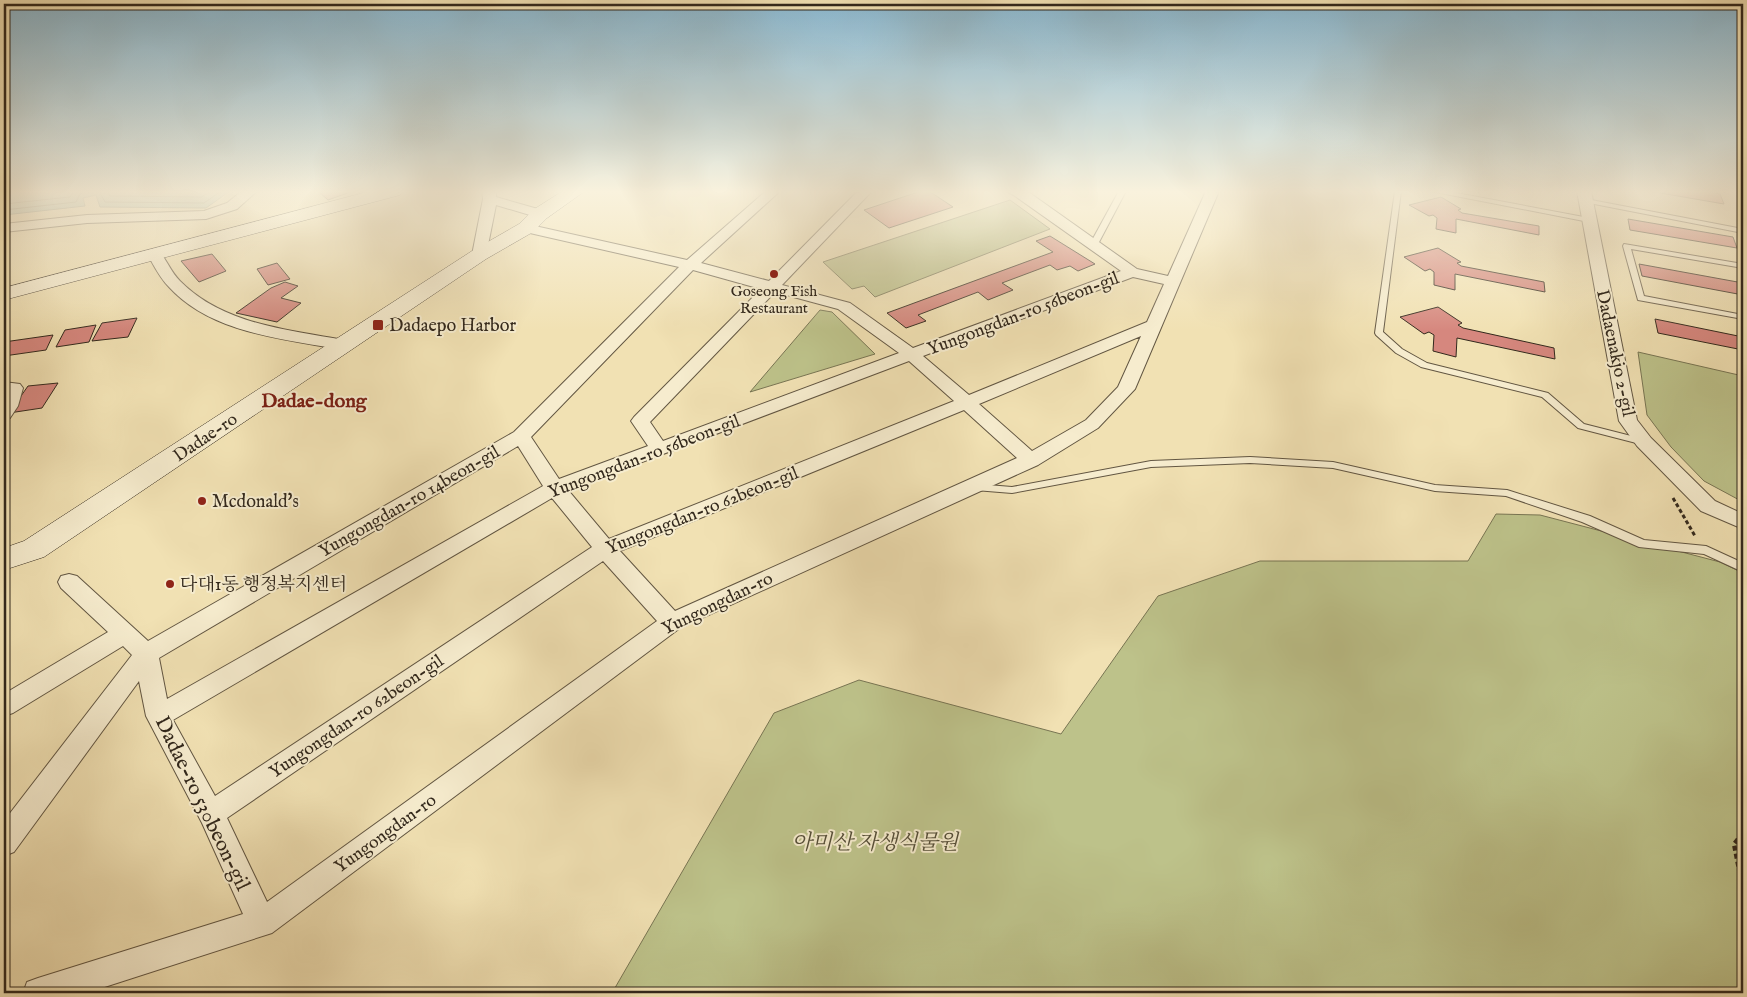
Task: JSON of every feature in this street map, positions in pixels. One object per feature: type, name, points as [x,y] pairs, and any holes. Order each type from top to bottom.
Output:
[{"type":"main road","points":[[4,294],[220,238]]},
{"type":"main road","name":"Dadae-ro","points":[[4,559],[34,549],[507,238]]},
{"type":"street","points":[[479,255],[482,238]]},
{"type":"street","points":[[592,238],[770,288],[844,306],[912,355],[1031,460]]},
{"type":"street","name":"Yungongdan-ro 14beon-gil","points":[[4,843],[146,654],[521,436],[690,265],[721,238]]},
{"type":"street","points":[[659,449],[640,421],[820,238]]},
{"type":"street","points":[[1085,238],[1132,272],[1173,282]]},
{"type":"street","name":"Yungongdan-ro","points":[[38,993],[262,923],[672,622],[1031,460],[1092,424],[1126,388],[1156,324],[1192,238]]},
{"type":"street","name":"Dadaenakjo 2-gil","points":[[1592,238],[1628,421],[1644,442],[1708,506],[1743,522]]},
{"type":"street","points":[[155,255],[174,284],[208,311],[242,324],[344,345]]},
{"type":"street","name":"Yungongdan-ro 56beon-gil","points":[[158,716],[555,488],[1132,272]]},
{"type":"street","name":"Yungongdan-ro 62beon-gil","points":[[211,814],[605,549],[1156,324]]},
{"type":"street","points":[[4,387],[14,388],[9,406],[4,414]]},
{"type":"street","points":[[521,436],[555,488],[605,549],[672,622]]},
{"type":"street","points":[[69,582],[146,654]]},
{"type":"street","points":[[4,706],[124,634]]},
{"type":"street","name":"Dadae-ro 530beon-gil","points":[[146,654],[158,716],[211,814],[262,923]]},
{"type":"lane","points":[[1094,244],[1098,238]]},
{"type":"lane","points":[[1392,238],[1379,333],[1398,351],[1424,365],[1545,395],[1581,426],[1644,442]]},
{"type":"lane","points":[[1743,266],[1627,246],[1641,298],[1743,317]]},
{"type":"lane","points":[[971,487],[1012,490],[1150,464],[1250,460],[1333,465],[1435,488],[1507,493],[1586,519],[1643,544],[1706,550],[1743,568]]},
{"type":"path","points":[[1743,833],[1734,844],[1743,889]]},
{"type":"green space","points":[[897,238],[1028,238],[875,297],[864,286],[852,289],[823,262]]},
{"type":"green space","points":[[820,310],[832,312],[875,354],[750,392]]},
{"type":"green space","points":[[1638,352],[1743,376],[1743,502],[1704,481],[1671,447],[1647,415]]},
{"type":"green space","name":"아미산 자생식물원","points":[[1496,514],[1540,515],[1720,562],[1743,573],[1743,993],[612,993],[774,713],[859,680],[1061,734],[1158,596],[1260,561],[1468,561]]},
{"type":"building","points":[[1052,238],[1095,264],[1078,271],[1070,266],[1057,270],[1050,265],[1002,283],[1013,290],[988,300],[978,292],[918,315],[926,321],[906,328],[887,313],[1053,252],[1036,241]]},
{"type":"building","points":[[1675,238],[1733,238],[1737,248]]},
{"type":"building","points":[[1438,248],[1461,262],[1457,263],[1461,266],[1544,282],[1545,292],[1455,274],[1455,290],[1434,285],[1434,272],[1430,269],[1425,271],[1404,257]]},
{"type":"building","points":[[212,254],[226,271],[199,282],[181,261]]},
{"type":"building","points":[[277,263],[290,279],[268,285],[257,269]]},
{"type":"building","points":[[1639,264],[1743,283],[1743,295],[1642,276]]},
{"type":"building","points":[[285,282],[298,286],[281,298],[301,303],[277,322],[236,313],[271,288]]},
{"type":"building","points":[[1438,307],[1462,323],[1458,325],[1463,328],[1554,348],[1555,359],[1457,338],[1456,357],[1433,351],[1434,335],[1429,332],[1424,334],[1400,317]]},
{"type":"building","points":[[137,318],[128,337],[92,341],[102,323]]},
{"type":"building","points":[[1655,319],[1743,337],[1743,350],[1658,333]]},
{"type":"building","points":[[96,325],[89,342],[56,347],[65,330]]},
{"type":"building","points":[[53,335],[46,350],[4,356],[4,342]]},
{"type":"building","points":[[58,383],[42,408],[9,413],[28,386]]},
{"type":"place","name":"Goseong Fish Restaurant","points":[[774,274]]},
{"type":"place","name":"Dadaepo Harbor","points":[[378,325]]},
{"type":"place","name":"Mcdonald's","points":[[202,501]]},
{"type":"place","name":"다대1동 행정복지센터","points":[[170,584]]},
{"type":"district","name":"Dadae-dong","points":[[314,400]]}]
